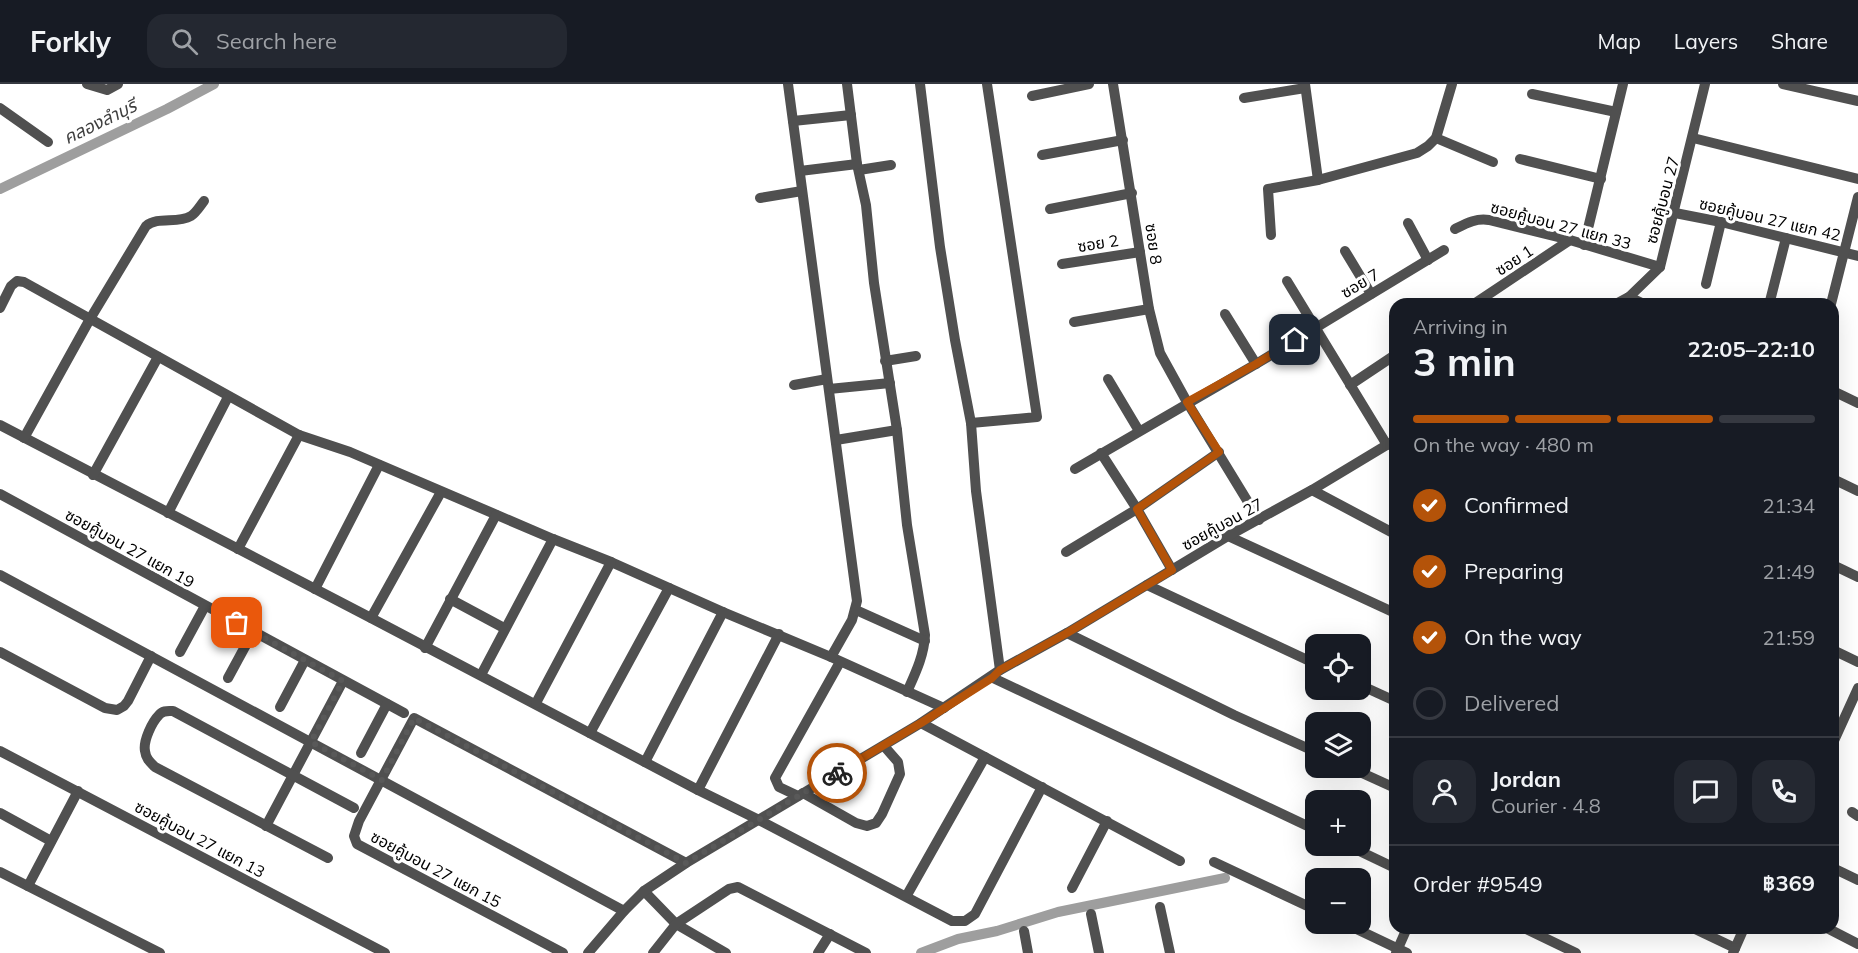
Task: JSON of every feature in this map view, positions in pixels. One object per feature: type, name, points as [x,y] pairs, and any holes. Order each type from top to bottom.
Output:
[{"type":"street","points":[[87,84],[107,90],[118,84]]},
{"type":"street","points":[[788,84],[857,601],[856,610],[836,659],[775,778],[779,787],[867,826],[876,823],[882,814],[900,774],[898,762],[884,746]]},
{"type":"street","points":[[848,84],[858,167],[866,205],[885,361],[897,430],[907,525],[925,641],[916,672],[907,692]]},
{"type":"street","points":[[920,84],[940,247],[971,423],[996,674],[1305,825]]},
{"type":"street","points":[[971,423],[1037,417],[987,84]]},
{"type":"street","points":[[1032,96],[1089,84]]},
{"type":"street","name":"ซอย 8","points":[[1113,84],[1149,309],[1160,353],[1259,520]]},
{"type":"street","points":[[1271,235],[1268,189],[1318,180],[1417,153],[1436,138],[1452,84]]},
{"type":"street","points":[[1584,245],[1623,84]]},
{"type":"street","name":"ซอยคู้บอน 27","points":[[1629,297],[1660,267],[1705,84]]},
{"type":"street","points":[[1784,84],[1858,101]]},
{"type":"street","points":[[1244,98],[1305,86],[1318,180]]},
{"type":"street","points":[[1532,94],[1616,112]]},
{"type":"street","points":[[0,108],[48,142]]},
{"type":"street","points":[[793,121],[851,115]]},
{"type":"street","points":[[1436,138],[1493,162]]},
{"type":"street","points":[[1693,138],[1858,179]]},
{"type":"street","points":[[1042,155],[1123,140]]},
{"type":"street","points":[[1520,159],[1601,179]]},
{"type":"street","points":[[801,171],[891,165]]},
{"type":"street","points":[[760,198],[802,190]]},
{"type":"street","points":[[1050,208],[1132,193]]},
{"type":"street","points":[[1833,298],[1858,197]]},
{"type":"street","points":[[24,438],[90,319],[146,226],[153,221],[188,218],[204,201]]},
{"type":"street","name":"ซอยคู้บอน 27 แยก 42","points":[[1675,213],[1858,256]]},
{"type":"street","name":"ซอยคู้บอน 27 แยก 33","points":[[1455,229],[1470,221],[1480,219],[1570,240],[1660,267]]},
{"type":"street","points":[[1706,284],[1721,222]]},
{"type":"street","points":[[1408,223],[1428,260]]},
{"type":"street","points":[[1771,298],[1786,238]]},
{"type":"street","name":"ซอย 1","points":[[1482,298],[1570,240]]},
{"type":"street","name":"ซอย 7","points":[[1075,469],[1256,364],[1444,250]]},
{"type":"street","points":[[1346,251],[1371,294]]},
{"type":"street","name":"ซอย 2","points":[[1062,264],[1140,252]]},
{"type":"street","points":[[0,308],[11,286],[17,281],[24,282],[299,435],[350,452],[610,562],[944,708]]},
{"type":"street","points":[[1287,281],[1350,385],[1389,438]]},
{"type":"street","points":[[1074,322],[1149,309]]},
{"type":"street","points":[[1225,314],[1256,364]]},
{"type":"street","points":[[885,361],[916,356]]},
{"type":"street","points":[[93,475],[158,357]]},
{"type":"street","points":[[1350,385],[1389,360]]},
{"type":"street","points":[[1108,379],[1139,431]]},
{"type":"street","points":[[794,385],[890,383]]},
{"type":"street","points":[[1839,395],[1858,403]]},
{"type":"street","points":[[168,513],[228,397]]},
{"type":"street","points":[[0,425],[698,790],[907,895],[952,921],[965,921],[975,915],[1042,787]]},
{"type":"street","points":[[836,440],[897,430]]},
{"type":"street","points":[[237,549],[299,435]]},
{"type":"street","name":"ซอยคู้บอน 27","points":[[588,953],[644,891],[686,863],[884,746],[996,674],[1228,536],[1312,490],[1389,444]]},
{"type":"street","points":[[1066,552],[1137,509],[1219,452]]},
{"type":"street","points":[[1101,453],[1172,570]]},
{"type":"street","points":[[315,589],[379,465]]},
{"type":"street","points":[[1839,482],[1858,491]]},
{"type":"street","points":[[1312,490],[1389,531]]},
{"type":"street","points":[[371,618],[441,492]]},
{"type":"street","name":"ซอยคู้บอน 27 แยก 19","points":[[0,494],[404,713]]},
{"type":"street","points":[[425,648],[496,515]]},
{"type":"street","points":[[1228,536],[1389,610]]},
{"type":"street","points":[[481,675],[553,539]]},
{"type":"street","points":[[536,704],[610,562]]},
{"type":"street","points":[[1839,568],[1858,577]]},
{"type":"street","points":[[0,575],[624,911]]},
{"type":"street","points":[[1147,585],[1305,659]]},
{"type":"street","points":[[590,733],[669,588]]},
{"type":"street","points":[[450,599],[504,628]]},
{"type":"street","points":[[180,652],[205,606]]},
{"type":"street","points":[[856,610],[925,641]]},
{"type":"street","points":[[645,762],[723,612]]},
{"type":"street","points":[[228,678],[253,632]]},
{"type":"street","points":[[1067,633],[1305,747]]},
{"type":"street","points":[[698,790],[779,634]]},
{"type":"street","points":[[0,652],[105,708],[117,710],[128,701],[151,656]]},
{"type":"street","points":[[1839,653],[1858,662]]},
{"type":"street","points":[[280,707],[305,660]]},
{"type":"street","points":[[266,826],[343,681]]},
{"type":"street","points":[[1839,728],[1858,688]]},
{"type":"street","points":[[1371,690],[1389,698]]},
{"type":"street","points":[[361,753],[387,704]]},
{"type":"street","points":[[328,858],[155,767],[147,759],[144,748],[148,735],[159,714],[173,711],[354,808]]},
{"type":"street","name":"ซอยคู้บอน 27 แยก 15","points":[[563,953],[357,844],[354,836],[355,830],[414,718],[686,863]]},
{"type":"street","points":[[921,723],[1180,861]]},
{"type":"street","name":"ซอยคู้บอน 27 แยก 13","points":[[0,751],[380,952]]},
{"type":"street","points":[[907,895],[985,757]]},
{"type":"street","points":[[1371,777],[1389,785]]},
{"type":"street","points":[[28,886],[78,791]]},
{"type":"street","points":[[0,813],[51,842]]},
{"type":"street","points":[[1072,888],[1107,821]]},
{"type":"street","points":[[1370,856],[1389,865]]},
{"type":"street","points":[[1214,862],[1305,905]]},
{"type":"street","points":[[1839,871],[1858,880]]},
{"type":"street","points":[[0,872],[160,953]]},
{"type":"street","points":[[653,953],[676,924],[729,889],[738,887],[866,953]]},
{"type":"street","points":[[644,891],[676,924],[726,953]]},
{"type":"street","points":[[1160,907],[1170,953]]},
{"type":"street","points":[[1091,914],[1099,953]]},
{"type":"street","points":[[1024,931],[1028,953]]},
{"type":"street","points":[[818,953],[830,934]]},
{"type":"street","points":[[1366,934],[1400,951],[1405,934]]},
{"type":"street","points":[[1536,934],[1576,953]]},
{"type":"street","points":[[1704,934],[1734,951],[1741,934]]},
{"type":"street","points":[[1839,934],[1858,944]]},
{"type":"waterway","name":"คลองลำบุรี","points":[[0,189],[214,84]]},
{"type":"waterway","points":[[921,953],[958,939],[997,931],[1058,912],[1225,878]]},
{"type":"way so far","points":[[237,623],[343,681],[311,742],[346,761],[382,780],[414,718],[686,863],[837,773]]},
{"type":"route","points":[[837,773],[921,723],[992,678],[1000,670],[1172,570],[1137,509],[1219,452],[1187,402],[1295,340]]}]
